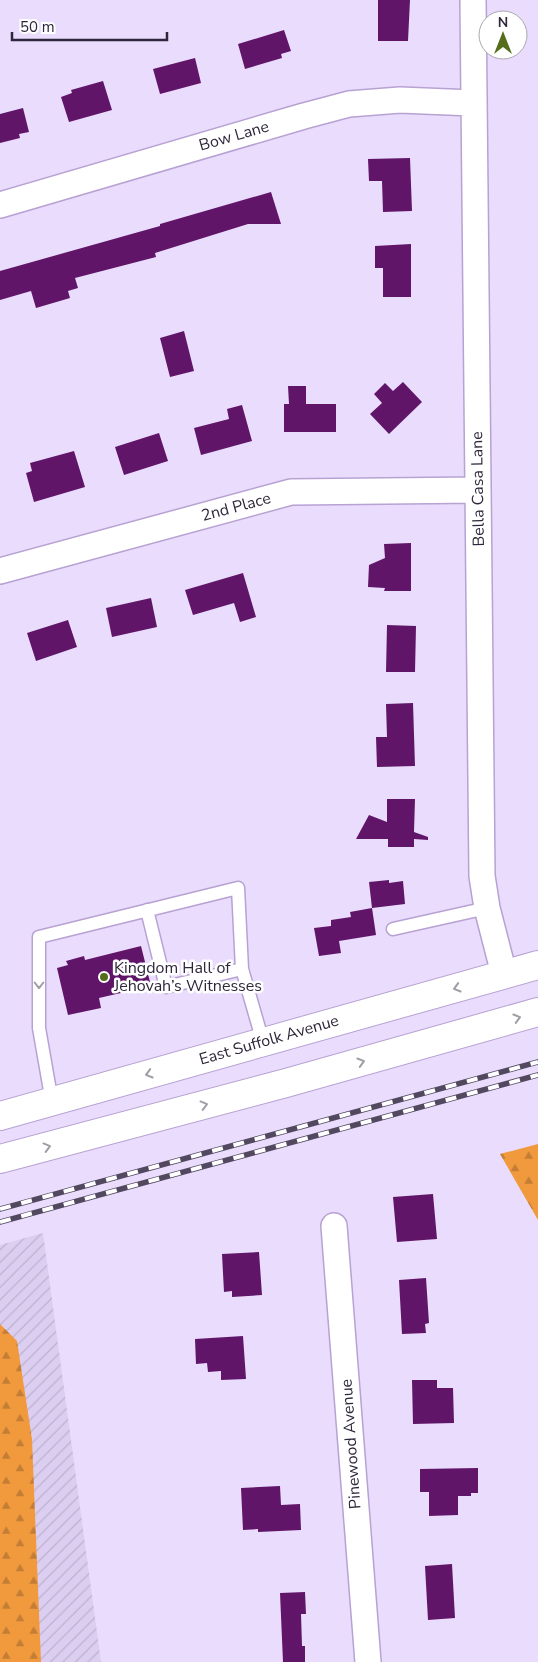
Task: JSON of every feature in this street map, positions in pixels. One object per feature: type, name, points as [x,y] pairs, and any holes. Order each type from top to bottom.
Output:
[{"type":"main road","name":"East Suffolk Avenue","points":[[0,1116],[538,965]]},
{"type":"main road","points":[[0,1160],[286,1083],[538,1012]]},
{"type":"street","name":"Bella Casa Lane","points":[[472,0],[482,876],[486,908],[504,974]]},
{"type":"street","name":"Bow Lane","points":[[0,205],[349,104],[400,100],[473,103]]},
{"type":"street","name":"2nd Place","points":[[0,571],[292,492],[478,490]]},
{"type":"street","name":"Pinewood Avenue","points":[[334,1226],[368,1662]]},
{"type":"lane","points":[[52,1102],[39,1028],[39,937],[238,888],[242,969],[263,1042]]},
{"type":"lane","points":[[393,930],[486,908]]},
{"type":"lane","points":[[146,910],[166,987],[242,969]]},
{"type":"shaded area","points":[[43,1233],[101,1662],[0,1662],[0,1245]]},
{"type":"green space","points":[[538,1144],[538,1220],[500,1154]]},
{"type":"green space","points":[[0,1324],[17,1341],[32,1439],[41,1662],[0,1662]]},
{"type":"building","points":[[378,0],[410,0],[408,41],[378,41]]},
{"type":"building","points":[[284,30],[291,51],[281,54],[282,58],[245,69],[238,44]]},
{"type":"building","points":[[195,58],[201,83],[160,94],[153,69]]},
{"type":"building","points":[[103,81],[112,110],[69,122],[61,97],[72,93],[71,90]]},
{"type":"building","points":[[23,108],[29,132],[19,134],[20,138],[0,143],[0,114]]},
{"type":"building","points":[[410,158],[412,211],[383,212],[382,181],[369,181],[368,159]]},
{"type":"building","points":[[271,192],[281,224],[248,224],[155,253],[156,257],[75,278],[78,288],[68,291],[70,298],[36,308],[31,291],[0,300],[0,271],[160,226],[160,224]]},
{"type":"building","points":[[411,244],[411,297],[383,297],[383,268],[375,268],[375,246]]},
{"type":"building","points":[[184,331],[194,371],[170,377],[160,338]]},
{"type":"building","points":[[403,382],[422,402],[389,434],[370,414],[382,403],[374,394],[385,383],[393,391]]},
{"type":"building","points":[[288,386],[306,386],[306,404],[336,404],[336,432],[284,432],[284,404],[289,404]]},
{"type":"building","points":[[242,405],[252,441],[201,455],[194,428],[229,419],[227,409]]},
{"type":"building","points":[[159,433],[168,461],[124,475],[115,447]]},
{"type":"building","points":[[74,451],[85,487],[34,502],[26,473],[32,471],[30,463]]},
{"type":"building","points":[[411,543],[411,591],[384,591],[385,588],[368,587],[369,565],[385,558],[384,544]]},
{"type":"building","points":[[243,573],[256,617],[240,622],[234,603],[193,615],[185,590]]},
{"type":"building","points":[[151,598],[157,627],[112,637],[106,608]]},
{"type":"building","points":[[68,620],[77,647],[36,661],[27,633]]},
{"type":"building","points":[[387,625],[416,626],[415,672],[386,672]]},
{"type":"building","points":[[413,703],[415,766],[377,767],[376,737],[387,737],[386,704]]},
{"type":"building","points":[[387,799],[415,799],[414,832],[428,837],[428,840],[414,839],[414,847],[388,847],[388,839],[356,839],[369,815],[387,822]]},
{"type":"building","points":[[389,880],[389,883],[403,881],[405,904],[372,908],[369,882]]},
{"type":"building","points":[[372,908],[376,935],[339,941],[341,953],[319,956],[314,928],[331,926],[331,920],[351,917],[350,912]]},
{"type":"building","name":"Kingdom Hall of Jehovah’s Witnesses","points":[[141,946],[151,986],[99,998],[101,1008],[68,1015],[57,968],[68,965],[66,961],[84,956],[85,960]]},
{"type":"building","points":[[433,1194],[437,1239],[397,1242],[393,1197]]},
{"type":"building","points":[[259,1252],[262,1295],[232,1297],[232,1291],[224,1292],[222,1254]]},
{"type":"building","points":[[426,1278],[429,1323],[425,1324],[426,1333],[402,1334],[399,1280]]},
{"type":"building","points":[[243,1336],[246,1379],[221,1380],[221,1371],[208,1372],[207,1363],[196,1364],[195,1339]]},
{"type":"building","points":[[412,1380],[437,1380],[437,1388],[453,1388],[454,1423],[413,1424]]},
{"type":"building","points":[[478,1468],[478,1493],[471,1493],[471,1496],[458,1496],[458,1515],[429,1516],[429,1492],[420,1492],[420,1469]]},
{"type":"building","points":[[280,1486],[281,1505],[300,1504],[301,1530],[258,1532],[258,1529],[243,1530],[241,1488]]},
{"type":"building","points":[[452,1564],[455,1618],[428,1620],[425,1566]]},
{"type":"building","points":[[305,1592],[306,1614],[301,1614],[302,1646],[305,1646],[305,1662],[283,1662],[280,1593]]},
{"type":"railway","points":[[0,1209],[538,1062]]},
{"type":"railway","points":[[0,1222],[538,1075]]},
{"type":"place","name":"Kingdom Hall of Jehovah’s Witnesses","points":[[104,977]]}]
